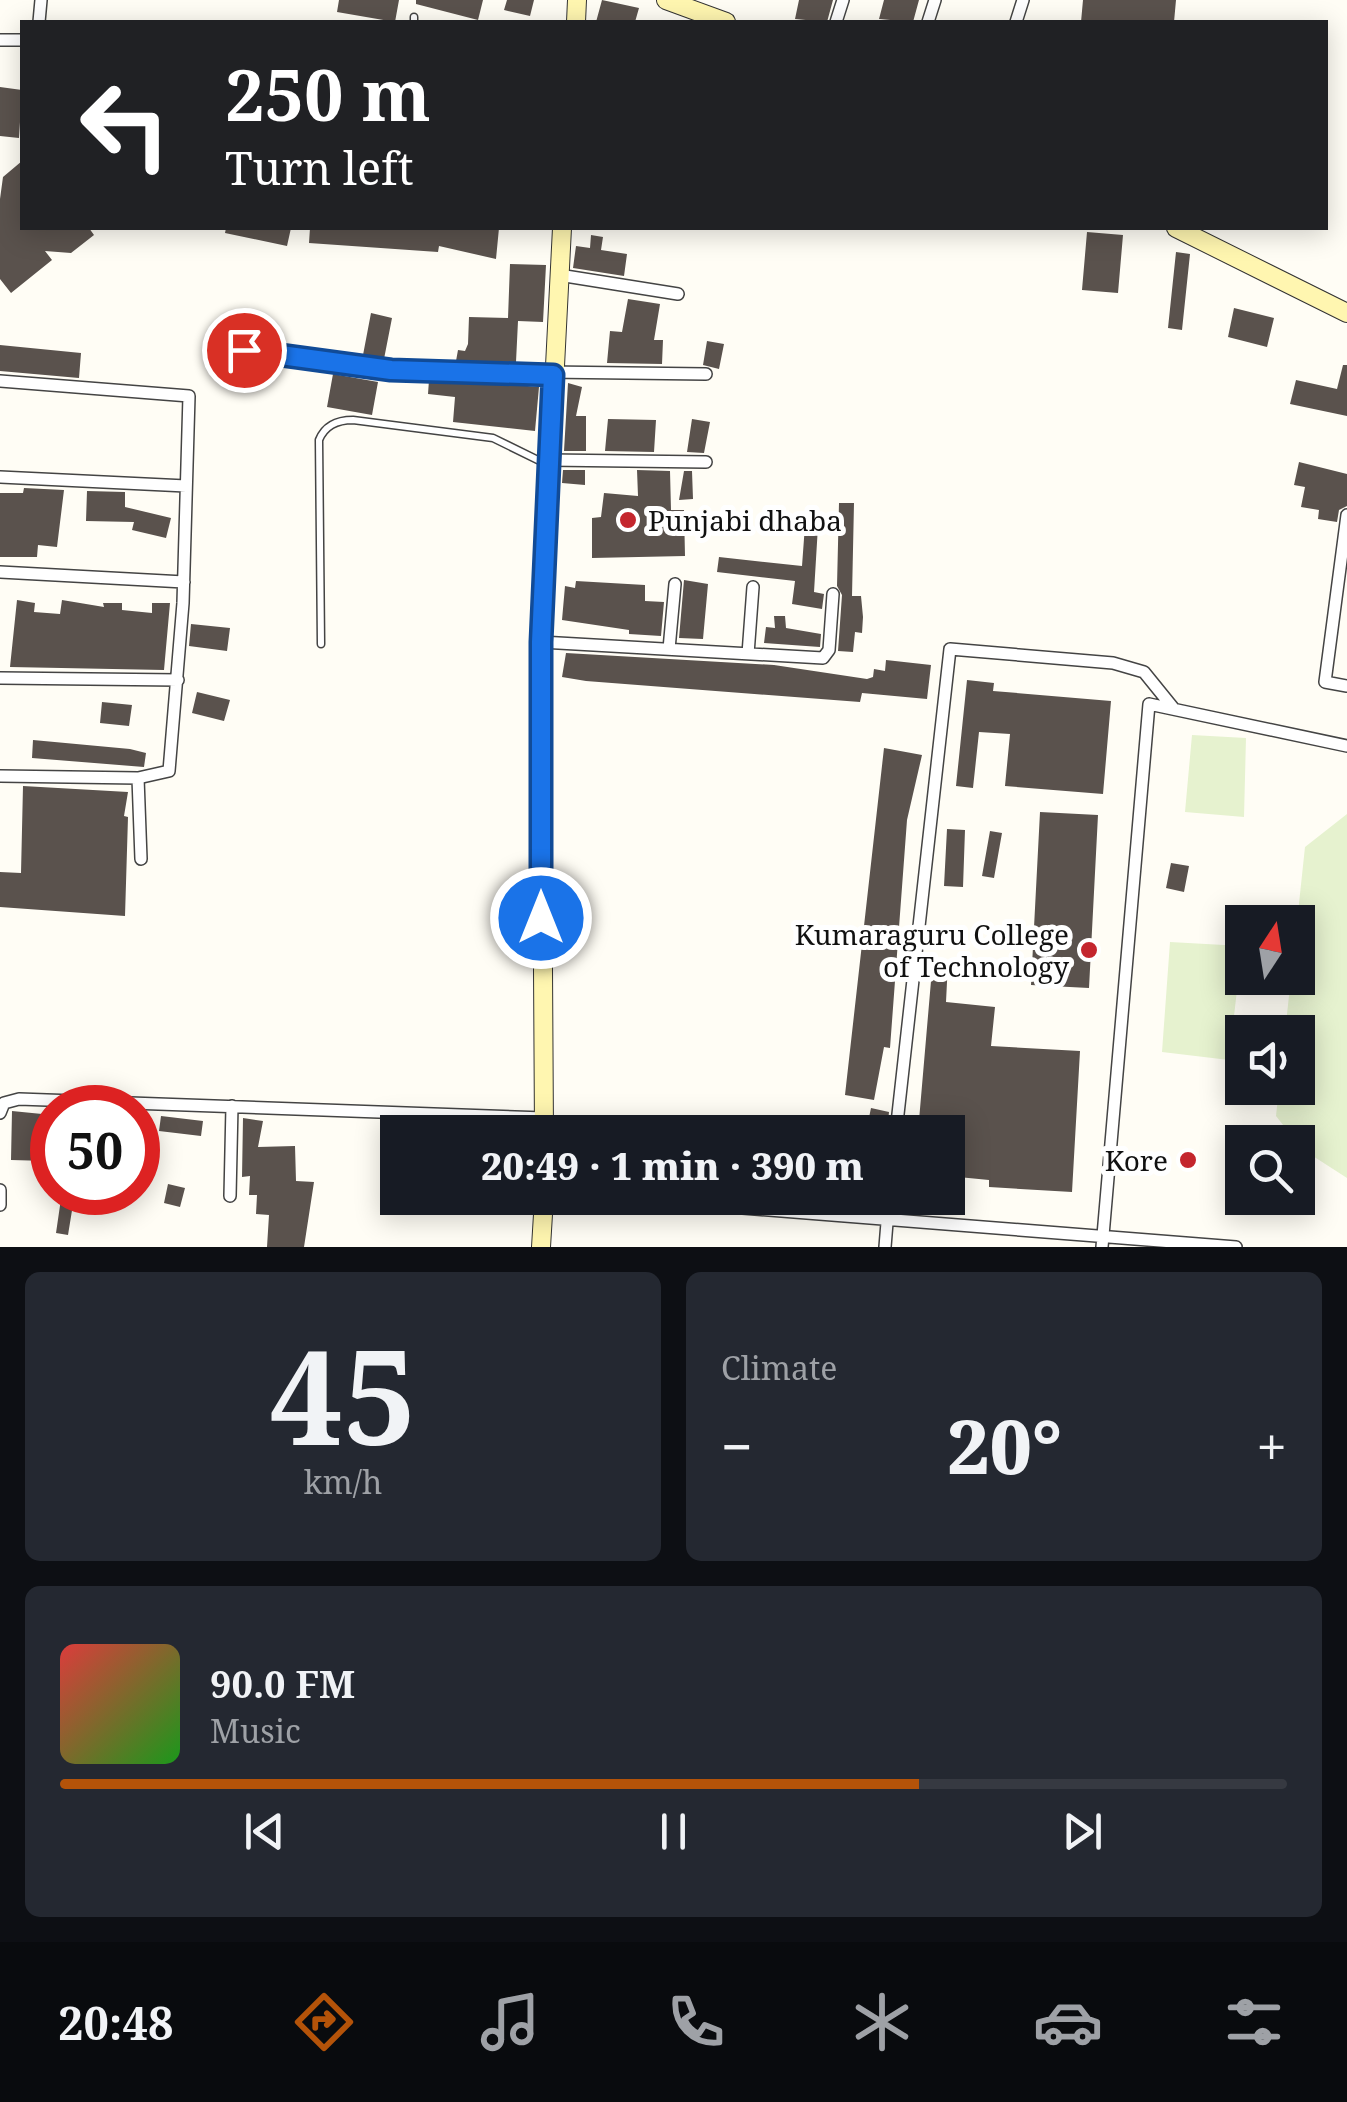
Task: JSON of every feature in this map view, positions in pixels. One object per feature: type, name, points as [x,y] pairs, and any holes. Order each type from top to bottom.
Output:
[{"type":"main road","points":[[666,0],[721,20]]},
{"type":"main road","points":[[544,1115],[541,642],[562,230]]},
{"type":"main road","points":[[1180,230],[1347,313]]},
{"type":"main road","points":[[541,1247],[543,1215]]},
{"type":"street","points":[[559,274],[678,294]]},
{"type":"street","points":[[244,350],[391,370],[706,374]]},
{"type":"street","points":[[0,380],[189,396],[184,582],[170,771],[138,778],[0,776]]},
{"type":"street","points":[[549,463],[706,462]]},
{"type":"street","points":[[0,477],[186,486]]},
{"type":"street","points":[[1347,515],[1344,560],[1324,682],[1347,686]]},
{"type":"street","points":[[0,572],[184,582]]},
{"type":"street","points":[[669,650],[675,584]]},
{"type":"street","points":[[748,654],[753,587]]},
{"type":"street","points":[[541,642],[823,658],[829,650],[832,594]]},
{"type":"street","points":[[898,1115],[950,649],[1113,663],[1144,672],[1174,709]]},
{"type":"street","points":[[0,678],[178,680]]},
{"type":"street","points":[[1102,1241],[1149,704],[1157,688]]},
{"type":"street","points":[[1149,704],[1347,746]]},
{"type":"street","points":[[138,778],[142,859]]},
{"type":"street","points":[[0,1113],[4,1102],[18,1099],[380,1115]]},
{"type":"street","points":[[230,1196],[232,1106]]},
{"type":"street","points":[[0,1190],[0,1205]]},
{"type":"street","points":[[846,1215],[1102,1241],[1236,1247]]},
{"type":"street","points":[[885,1247],[887,1215]]},
{"type":"lane","points":[[321,644],[319,440],[324,430],[342,420],[353,420],[493,438],[549,463]]},
{"type":"green space","points":[[1192,735],[1246,738],[1244,817],[1185,812]]},
{"type":"green space","points":[[1347,814],[1347,1178],[1315,1157],[1315,1125],[1283,1125],[1276,1116],[1277,1105],[1315,1105],[1315,1015],[1287,1015],[1289,995],[1315,995],[1315,905],[1299,905],[1305,847]]},
{"type":"green space","points":[[1170,942],[1225,945],[1225,995],[1236,995],[1234,1015],[1225,1015],[1225,1060],[1162,1052]]},
{"type":"building","points":[[339,0],[399,0],[395,20],[337,12]]},
{"type":"building","points":[[416,0],[483,0],[478,20],[416,4]]},
{"type":"building","points":[[507,0],[534,0],[530,16],[504,10]]},
{"type":"building","points":[[602,0],[639,8],[636,20],[597,20]]},
{"type":"building","points":[[799,0],[833,0],[828,20],[795,19]]},
{"type":"building","points":[[884,0],[919,0],[914,20],[879,19]]},
{"type":"building","points":[[1083,0],[1176,0],[1174,20],[1081,20]]},
{"type":"building","points":[[0,87],[20,90],[19,138],[0,136]]},
{"type":"building","points":[[20,163],[20,230],[90,230],[94,235],[71,253],[45,251],[52,260],[11,293],[0,279],[3,177]]},
{"type":"building","points":[[226,230],[291,230],[287,246],[225,233]]},
{"type":"building","points":[[310,230],[499,230],[496,259],[439,246],[438,252],[309,243]]},
{"type":"building","points":[[1087,232],[1123,235],[1118,293],[1082,290]]},
{"type":"building","points":[[591,235],[603,237],[601,250],[627,254],[624,276],[573,268],[576,246],[590,248]]},
{"type":"building","points":[[1176,252],[1190,254],[1182,330],[1168,328]]},
{"type":"building","points":[[510,264],[546,265],[543,322],[518,321],[516,362],[456,361],[458,350],[465,351],[468,344],[469,317],[508,318]]},
{"type":"building","points":[[628,299],[660,304],[654,340],[663,340],[662,364],[607,363],[610,331],[622,332]]},
{"type":"building","points":[[1234,308],[1274,318],[1267,347],[1228,337]]},
{"type":"building","points":[[371,313],[392,318],[384,359],[363,355]]},
{"type":"building","points":[[707,341],[724,344],[719,369],[703,365]]},
{"type":"building","points":[[0,345],[81,353],[79,378],[0,371]]},
{"type":"building","points":[[1343,365],[1347,365],[1347,416],[1290,404],[1296,380],[1337,389]]},
{"type":"building","points":[[333,374],[378,382],[372,415],[327,407]]},
{"type":"building","points":[[429,380],[516,381],[516,385],[539,387],[535,431],[453,422],[455,397],[428,394]]},
{"type":"building","points":[[568,383],[582,387],[576,416],[586,416],[586,451],[564,451]]},
{"type":"building","points":[[608,419],[656,420],[654,452],[605,451]]},
{"type":"building","points":[[692,419],[710,422],[704,453],[687,452]]},
{"type":"building","points":[[1299,462],[1347,474],[1347,506],[1339,510],[1337,522],[1318,519],[1319,510],[1301,507],[1305,487],[1294,485]]},
{"type":"building","points":[[563,470],[585,470],[585,485],[562,483]]},
{"type":"building","points":[[637,470],[670,471],[671,510],[684,510],[685,556],[592,558],[592,518],[601,517],[604,493],[638,496]]},
{"type":"building","points":[[684,471],[692,471],[693,499],[679,500]]},
{"type":"building","points":[[24,488],[64,490],[57,547],[38,545],[37,557],[0,557],[0,493],[23,493]]},
{"type":"building","points":[[87,491],[125,492],[125,507],[171,518],[166,538],[132,530],[134,522],[86,521]]},
{"type":"building","points":[[839,503],[854,503],[852,596],[861,596],[863,617],[862,633],[855,632],[853,652],[838,651],[842,595],[837,586]]},
{"type":"building","points":[[805,525],[818,526],[814,592],[824,594],[822,609],[792,604],[795,581],[717,572],[719,557],[802,566]]},
{"type":"building","points":[[684,580],[708,584],[703,639],[679,638]]},
{"type":"building","points":[[576,581],[645,585],[645,601],[664,602],[661,636],[629,634],[629,630],[562,620],[565,586],[575,588]]},
{"type":"building","points":[[17,600],[35,603],[34,612],[60,614],[62,600],[104,607],[103,603],[122,603],[122,610],[152,613],[152,603],[170,603],[164,670],[10,667]]},
{"type":"building","points":[[774,616],[785,616],[786,628],[821,634],[820,647],[764,643],[766,627],[775,628]]},
{"type":"building","points":[[191,624],[230,628],[227,651],[189,646]]},
{"type":"building","points":[[566,653],[774,665],[867,679],[873,677],[874,669],[885,671],[886,660],[931,665],[927,699],[862,693],[860,702],[562,677]]},
{"type":"building","points":[[967,680],[994,683],[993,691],[1111,701],[1103,794],[1005,786],[1010,734],[979,732],[973,788],[956,786]]},
{"type":"building","points":[[197,692],[230,700],[224,721],[192,713]]},
{"type":"building","points":[[102,702],[132,705],[129,726],[100,723]]},
{"type":"building","points":[[33,740],[130,749],[146,753],[144,767],[32,758]]},
{"type":"building","points":[[884,748],[922,755],[907,820],[890,1048],[884,1047],[874,1100],[845,1095]]},
{"type":"building","points":[[23,786],[128,792],[124,816],[128,817],[125,916],[0,907],[0,872],[21,873]]},
{"type":"building","points":[[1040,812],[1098,815],[1089,988],[1031,985]]},
{"type":"building","points":[[947,829],[965,830],[963,887],[944,886]]},
{"type":"building","points":[[990,831],[1002,833],[994,878],[982,876]]},
{"type":"building","points":[[1171,863],[1189,866],[1184,892],[1166,888]]},
{"type":"building","points":[[927,961],[948,962],[946,1002],[995,1007],[991,1046],[1080,1051],[1072,1192],[989,1187],[989,1180],[965,1178],[965,1115],[919,1115],[931,981],[926,981]]},
{"type":"building","points":[[871,1108],[889,1112],[889,1115],[870,1115]]},
{"type":"building","points":[[12,1111],[30,1113],[30,1161],[11,1160]]},
{"type":"building","points":[[161,1116],[203,1121],[201,1136],[160,1131]]},
{"type":"building","points":[[243,1118],[263,1121],[258,1147],[295,1146],[296,1181],[314,1182],[304,1247],[267,1247],[269,1215],[256,1214],[257,1195],[249,1195],[250,1176],[242,1177]]},
{"type":"building","points":[[168,1184],[185,1188],[180,1207],[164,1203]]},
{"type":"building","points":[[59,1215],[71,1215],[68,1235],[56,1233]]},
{"type":"place","name":"Punjabi dhaba","points":[[628,520]]},
{"type":"place","name":"Kumaraguru College of Technology","points":[[1089,950]]},
{"type":"place","name":"Kore","points":[[1188,1160]]},
{"type":"route","points":[[244,350],[391,370],[553,375],[541,642],[541,918]]}]
